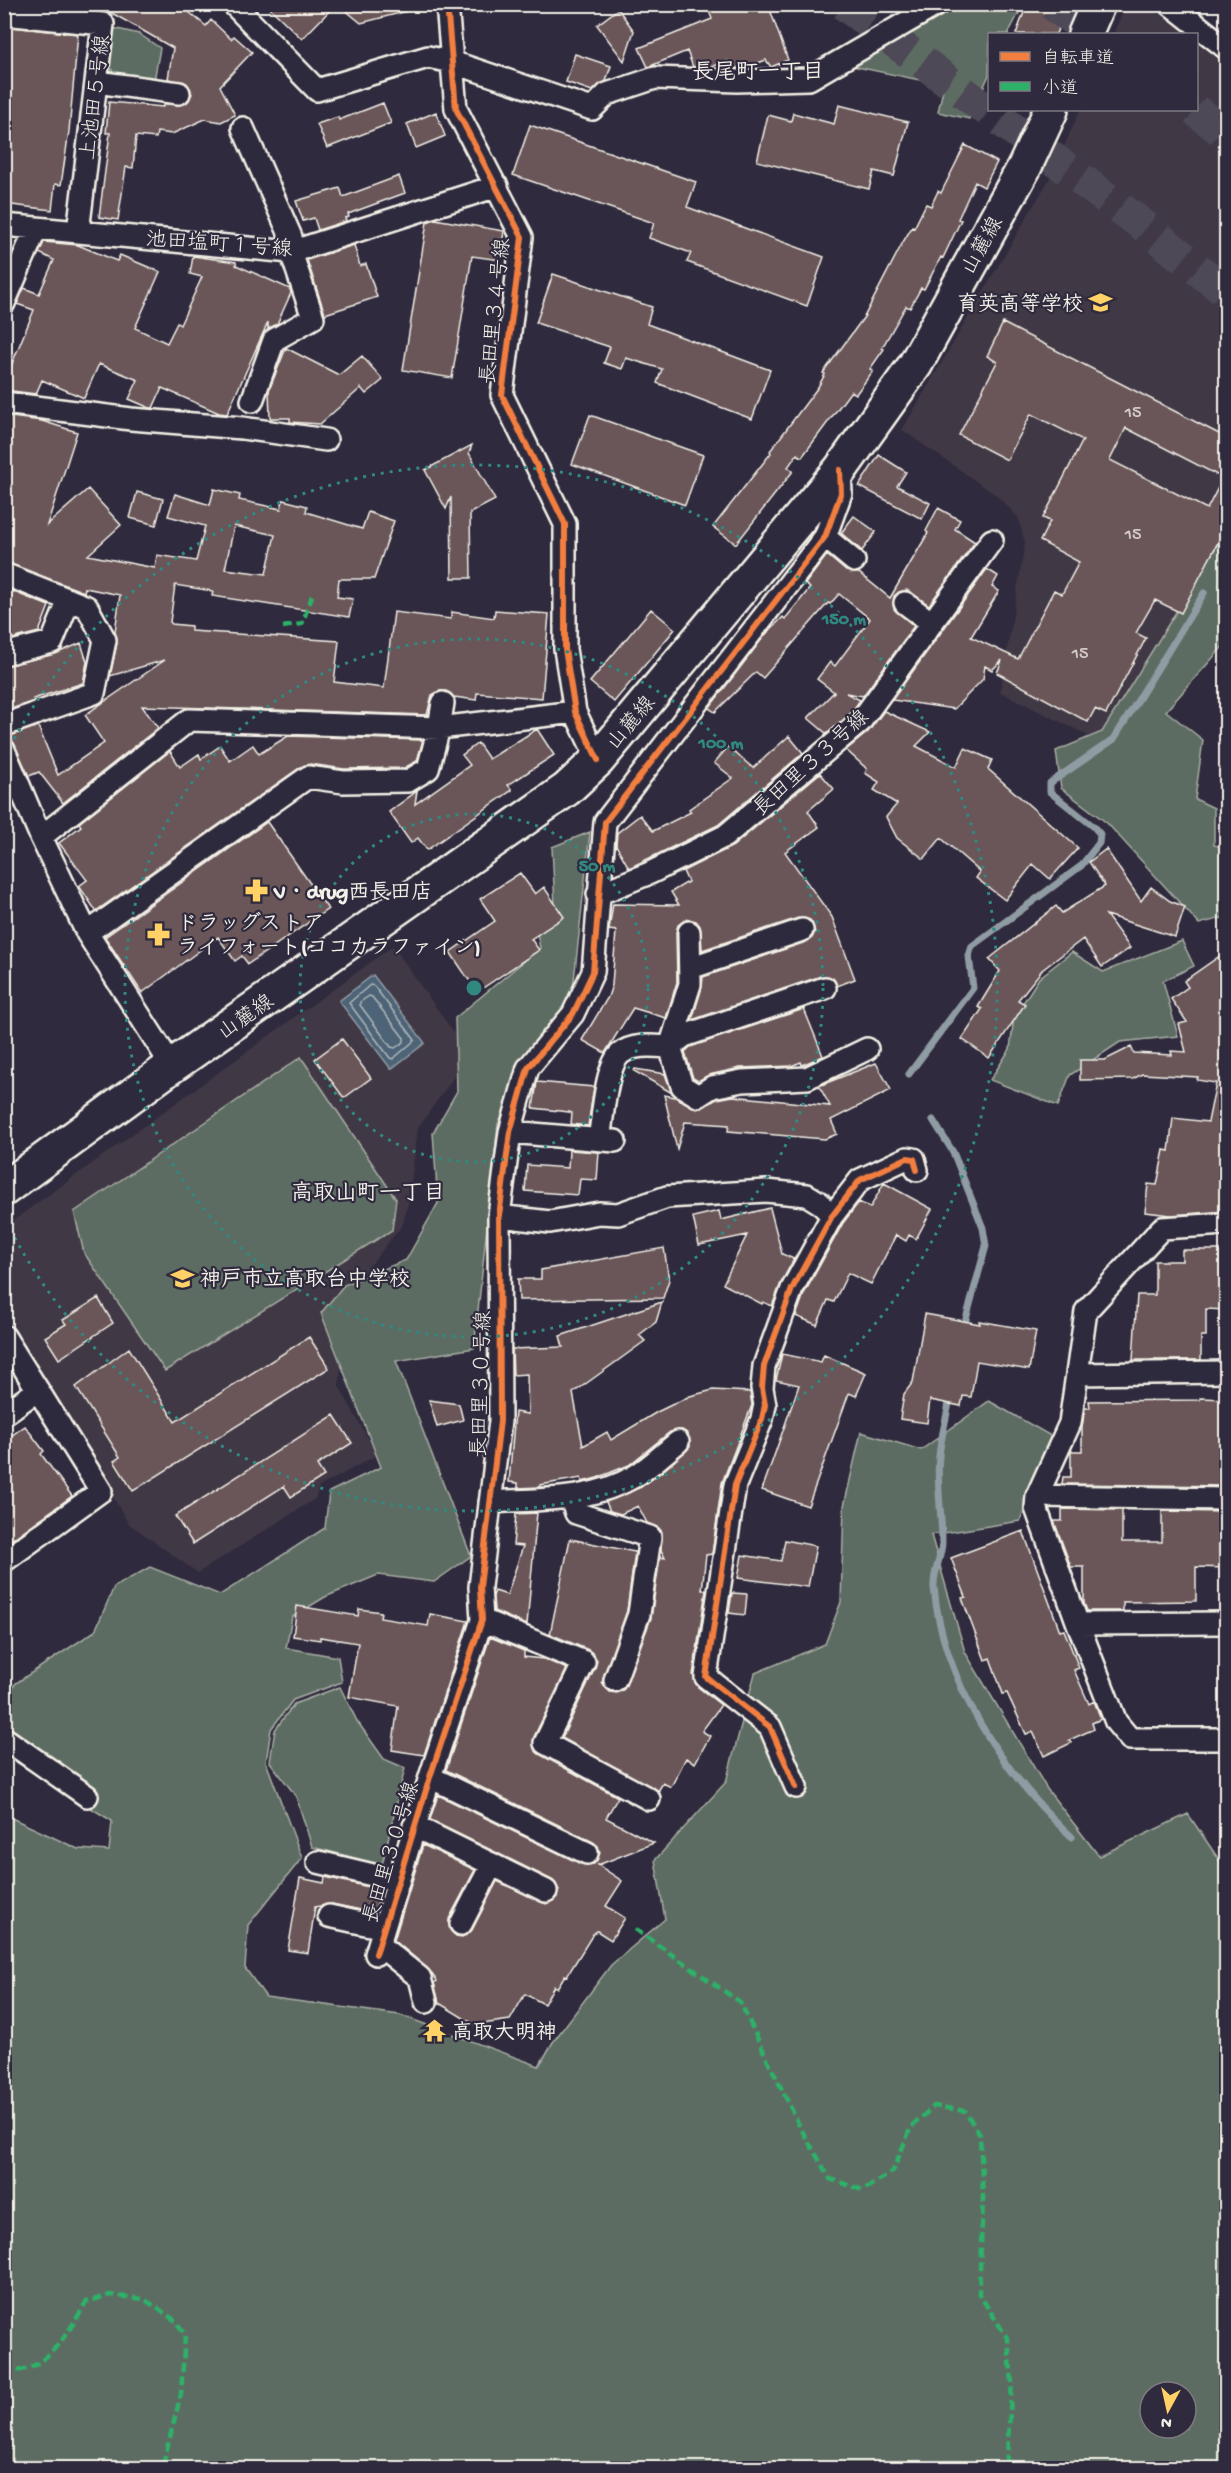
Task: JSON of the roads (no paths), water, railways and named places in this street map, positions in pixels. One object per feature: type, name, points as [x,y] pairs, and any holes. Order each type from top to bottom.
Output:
[{"type":"main road","points":[[1084,33],[1098,4]]},
{"type":"main road","name":"山麓線","points":[[4,1189],[172,1066],[567,789],[598,760],[840,470],[915,365],[1025,166],[1051,111]]},
{"type":"street","points":[[233,4],[318,90],[428,57],[452,62],[592,109],[607,94],[655,78],[737,81],[809,79],[939,4]]},
{"type":"street","name":"長田里３４号線","points":[[447,4],[456,109],[522,237],[502,396],[566,524],[566,648],[575,712],[598,760]]},
{"type":"street","points":[[1170,4],[1227,48]]},
{"type":"street","name":"上池田５号線","points":[[4,14],[103,24],[78,232]]},
{"type":"street","points":[[96,82],[179,93]]},
{"type":"street","points":[[243,128],[291,237],[291,252],[313,318],[274,340],[252,401]]},
{"type":"street","name":"池田塩町１号線","points":[[4,225],[291,252],[497,186]]},
{"type":"street","points":[[4,303],[36,229]]},
{"type":"street","points":[[4,403],[131,419],[243,428],[326,440]]},
{"type":"street","points":[[840,470],[841,493],[825,537],[854,561]]},
{"type":"street","name":"長田里３０号線","points":[[426,2002],[420,1978],[379,1942],[414,1826],[482,1620],[480,1587],[500,1421],[499,1216],[510,1132],[528,1068],[573,1014],[593,972],[605,822],[825,537]]},
{"type":"street","name":"長田里３３号線","points":[[598,894],[650,873],[725,836],[860,722],[992,540]]},
{"type":"street","points":[[4,574],[78,604],[105,640],[94,693],[4,725]]},
{"type":"street","points":[[905,603],[932,624]]},
{"type":"street","points":[[4,654],[52,642],[78,604]]},
{"type":"street","points":[[87,933],[308,777],[343,782],[408,781],[428,769],[439,728],[442,704]]},
{"type":"street","points":[[41,837],[189,720],[439,728],[575,712]]},
{"type":"street","points":[[4,750],[41,837],[87,933],[172,1066]]},
{"type":"street","points":[[690,968],[802,930]]},
{"type":"street","points":[[689,932],[690,984],[670,1047],[682,1086],[698,1096],[712,1087],[742,1081],[807,1078],[867,1049]]},
{"type":"street","points":[[510,1132],[607,1140],[611,1068],[621,1053],[642,1046],[670,1047],[684,1036],[825,988]]},
{"type":"street","points":[[796,1787],[770,1727],[706,1677],[735,1485],[762,1419],[765,1405],[762,1388],[764,1366],[792,1289],[832,1216],[860,1180],[907,1158],[914,1160],[917,1170]]},
{"type":"street","points":[[499,1216],[550,1222],[599,1213],[618,1214],[667,1197],[766,1191],[807,1195],[820,1203],[832,1216]]},
{"type":"street","points":[[1227,1224],[1162,1228],[1086,1311],[1070,1423],[1037,1496],[1036,1508],[1116,1722],[1130,1739],[1227,1739]]},
{"type":"street","points":[[4,1336],[100,1491],[4,1562]]},
{"type":"street","points":[[1078,1374],[1227,1372]]},
{"type":"street","points":[[4,1414],[38,1390]]},
{"type":"street","points":[[490,1502],[570,1497],[592,1493],[634,1477],[678,1442]]},
{"type":"street","points":[[1037,1496],[1227,1499]]},
{"type":"street","points":[[570,1497],[576,1513],[650,1537],[639,1614],[615,1680]]},
{"type":"street","points":[[482,1620],[584,1662],[544,1743],[649,1799]]},
{"type":"street","points":[[1078,1624],[1227,1623]]},
{"type":"street","points":[[4,1738],[87,1796]]},
{"type":"street","points":[[430,1777],[587,1853]]},
{"type":"street","points":[[414,1826],[546,1891]]},
{"type":"street","points":[[318,1862],[398,1881]]},
{"type":"street","points":[[461,1924],[492,1864]]},
{"type":"street","points":[[329,1916],[379,1942]]},
{"type":"water","points":[[373,975],[425,1043],[391,1069],[339,1001]]},
{"type":"waterway","points":[[909,1074],[973,988],[969,956],[972,946],[1081,866],[1099,843],[1100,834],[1050,792],[1050,783],[1114,739],[1204,593]]},
{"type":"waterway","points":[[933,1120],[953,1152],[983,1228],[986,1246],[963,1330]]},
{"type":"waterway","points":[[950,1397],[938,1466],[942,1542],[934,1587],[939,1622],[949,1657],[980,1724],[1023,1785],[1072,1837]]},
{"type":"tunnel","points":[[844,4],[988,111]]},
{"type":"tunnel","points":[[1052,4],[1092,33]]},
{"type":"tunnel","points":[[989,111],[1140,223],[1226,292]]},
{"type":"tunnel","points":[[1196,111],[1226,134]]},
{"type":"place","name":"育英高等学校","points":[[1101,303]]},
{"type":"place","name":"V・drug西長田店","points":[[256,891]]},
{"type":"place","name":"ドラッグストア ライフォート(ココカラファイン)","points":[[159,934]]},
{"type":"place","name":"神戸市立高取台中学校","points":[[182,1278]]},
{"type":"place","name":"高取大明神","points":[[434,2031]]},
{"type":"district","name":"長尾町一丁目","points":[[758,70]]},
{"type":"district","name":"高取山町一丁目","points":[[368,1191]]}]
